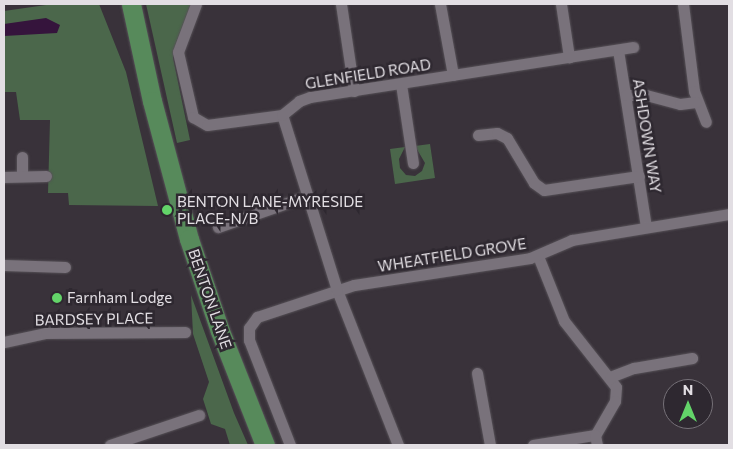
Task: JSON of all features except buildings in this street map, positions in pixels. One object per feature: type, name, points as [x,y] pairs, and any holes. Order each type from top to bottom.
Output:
[{"type":"main road","name":"BENTON LANE","points":[[131,4],[152,101],[192,247],[265,445]]},
{"type":"street","points":[[196,4],[178,52],[193,117],[207,125],[282,115],[337,290],[398,445]]},
{"type":"street","points":[[341,4],[354,91]]},
{"type":"street","points":[[440,4],[452,75]]},
{"type":"street","points":[[561,4],[569,57]]},
{"type":"street","points":[[682,4],[696,102],[706,122]]},
{"type":"street","name":"GLENFIELD ROAD","points":[[282,115],[302,99],[633,48]]},
{"type":"street","name":"ASHDOWN WAY","points":[[618,50],[646,227]]},
{"type":"street","points":[[401,84],[412,163]]},
{"type":"street","points":[[626,95],[646,94],[680,104],[696,102]]},
{"type":"street","points":[[478,135],[497,134],[507,138],[534,182],[544,190],[639,176]]},
{"type":"street","points":[[22,157],[22,176]]},
{"type":"street","points":[[4,177],[46,176]]},
{"type":"street","points":[[218,227],[307,196]]},
{"type":"street","name":"WHEATFIELD GROVE","points":[[248,332],[257,317],[337,290],[538,256],[572,240],[729,214]]},
{"type":"street","points":[[534,445],[596,440],[616,396],[616,387],[610,377],[586,353],[564,321],[538,256]]},
{"type":"street","points":[[4,265],[65,267]]},
{"type":"street","name":"BARDSEY PLACE","points":[[4,342],[46,333],[185,332]]},
{"type":"street","name":"BENTON LANE","points":[[248,332],[290,445]]},
{"type":"street","points":[[610,377],[634,368],[692,358]]},
{"type":"street","points":[[477,373],[490,445]]},
{"type":"street","points":[[116,444],[199,415]]},
{"type":"green space","points":[[53,4],[99,4],[126,72],[158,206],[69,205],[68,193],[48,193],[50,120],[20,120],[16,92],[4,92],[4,11]]},
{"type":"green space","points":[[146,4],[191,4],[173,58],[190,140],[177,143]]},
{"type":"green space","points":[[430,144],[435,178],[395,184],[390,149],[405,147],[399,159],[400,168],[406,175],[415,176],[422,171],[425,163],[415,146]]},
{"type":"green space","points":[[191,295],[234,413],[248,445],[230,445],[225,429],[211,424],[203,399],[209,382],[193,334]]},
{"type":"shaded area","points":[[46,18],[60,25],[57,33],[4,36],[4,24]]},
{"type":"place","name":"BENTON LANE-MYRESIDE PLACE-N/B","points":[[167,210]]},
{"type":"place","name":"Farnham Lodge","points":[[57,298]]}]
